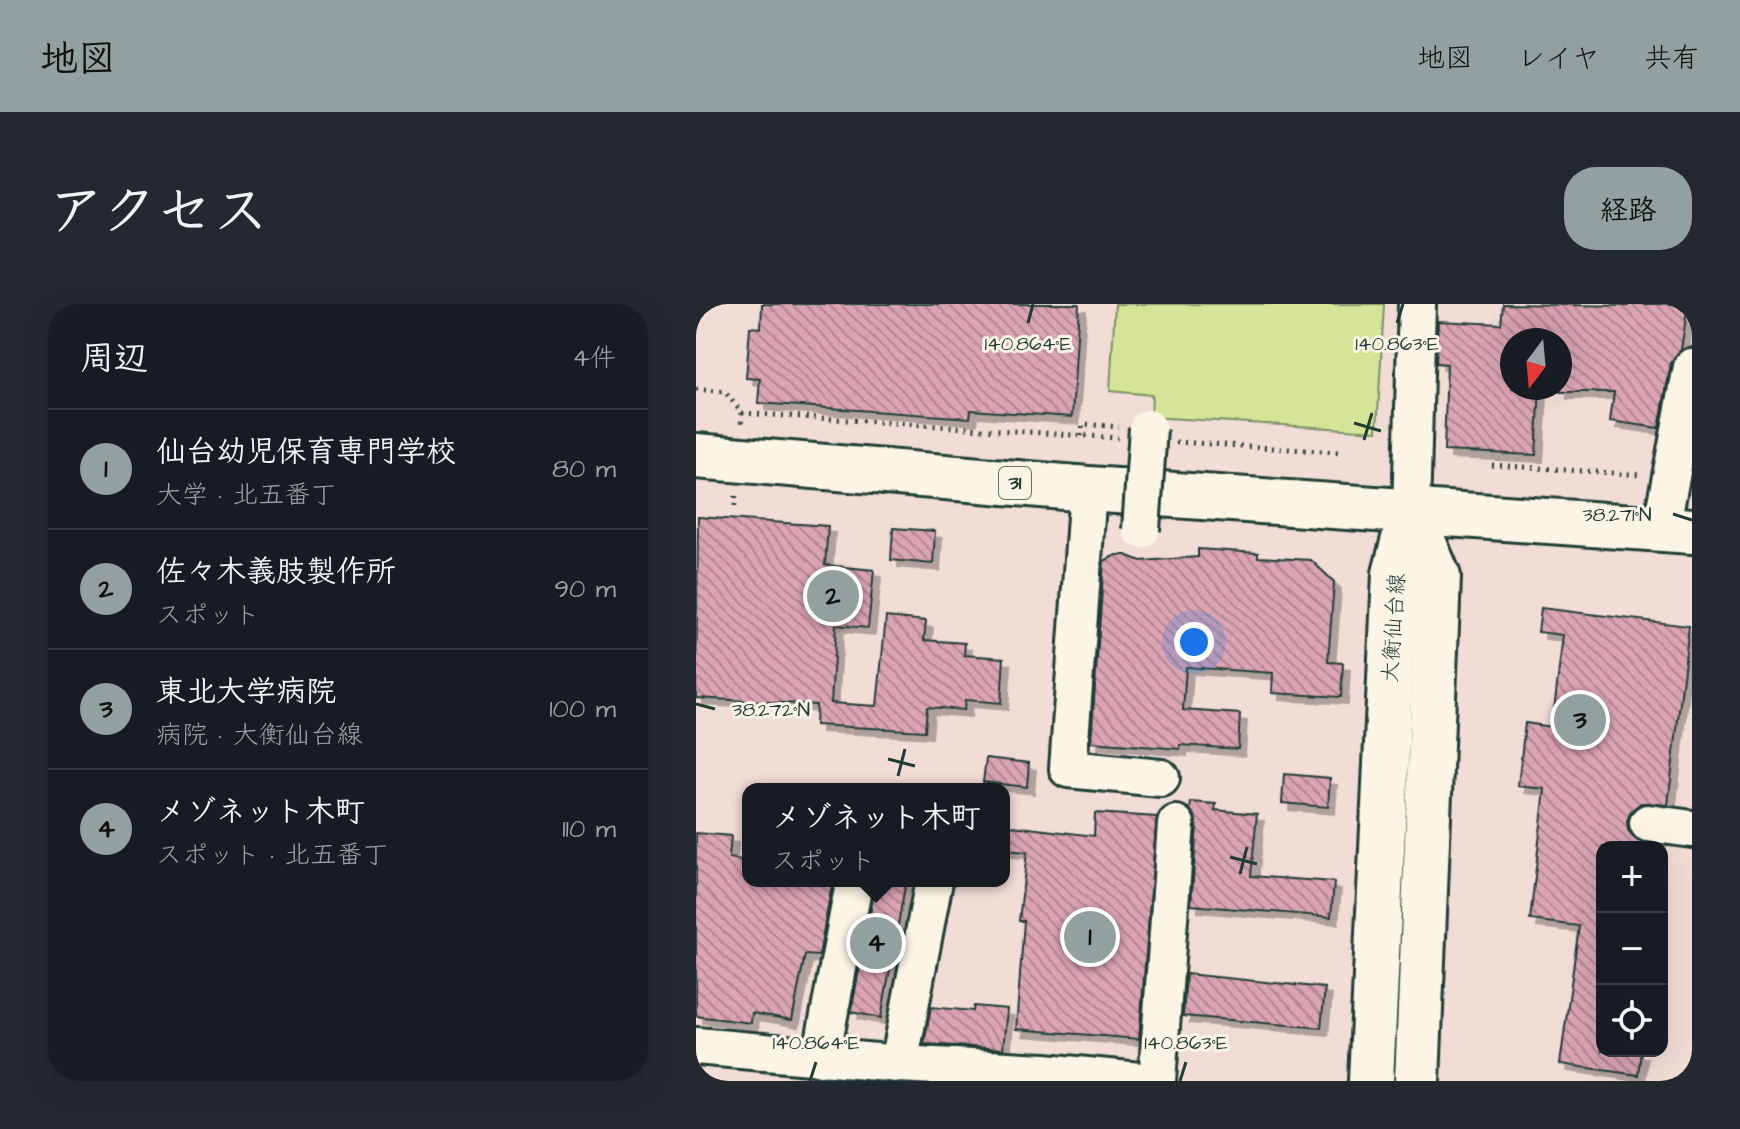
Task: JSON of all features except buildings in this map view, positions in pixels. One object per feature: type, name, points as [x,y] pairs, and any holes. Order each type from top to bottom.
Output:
[{"type":"main road","name":"31","points":[[696,456],[1088,489],[1676,530]]},
{"type":"main road","name":"大衡仙台線","points":[[1371,1081],[1395,574],[1411,512]]},
{"type":"main road","name":"大衡仙台線","points":[[1411,512],[1438,577],[1417,1081]]},
{"type":"street","points":[[1411,512],[1417,304]]},
{"type":"street","points":[[1676,530],[1672,477],[1692,367]]},
{"type":"street","points":[[1141,530],[1149,436]]},
{"type":"street","points":[[1088,489],[1068,769],[1161,778]]},
{"type":"street","points":[[1648,823],[1692,829]]},
{"type":"street","points":[[1157,1081],[1176,824]]},
{"type":"street","points":[[899,1064],[933,887]]},
{"type":"street","points":[[812,1065],[852,894]]},
{"type":"street","points":[[696,1046],[812,1065],[899,1064],[1140,1081]]},
{"type":"path","points":[[696,389],[725,392],[742,413],[1081,436],[1149,436],[1338,452]]},
{"type":"path","points":[[1081,436],[1083,424],[1090,425]]},
{"type":"path","points":[[1492,465],[1672,477]]},
{"type":"green space","points":[[1115,304],[1384,304],[1377,431],[1151,417],[1152,395],[1110,391]]},
{"type":"place","name":"佐々木義肢製作所","points":[[833,596]]},
{"type":"place","name":"東北大学病院","points":[[1580,720]]},
{"type":"place","name":"仙台幼児保育専門学校","points":[[1090,937]]},
{"type":"place","name":"メゾネット木町","points":[[876,943]]}]
